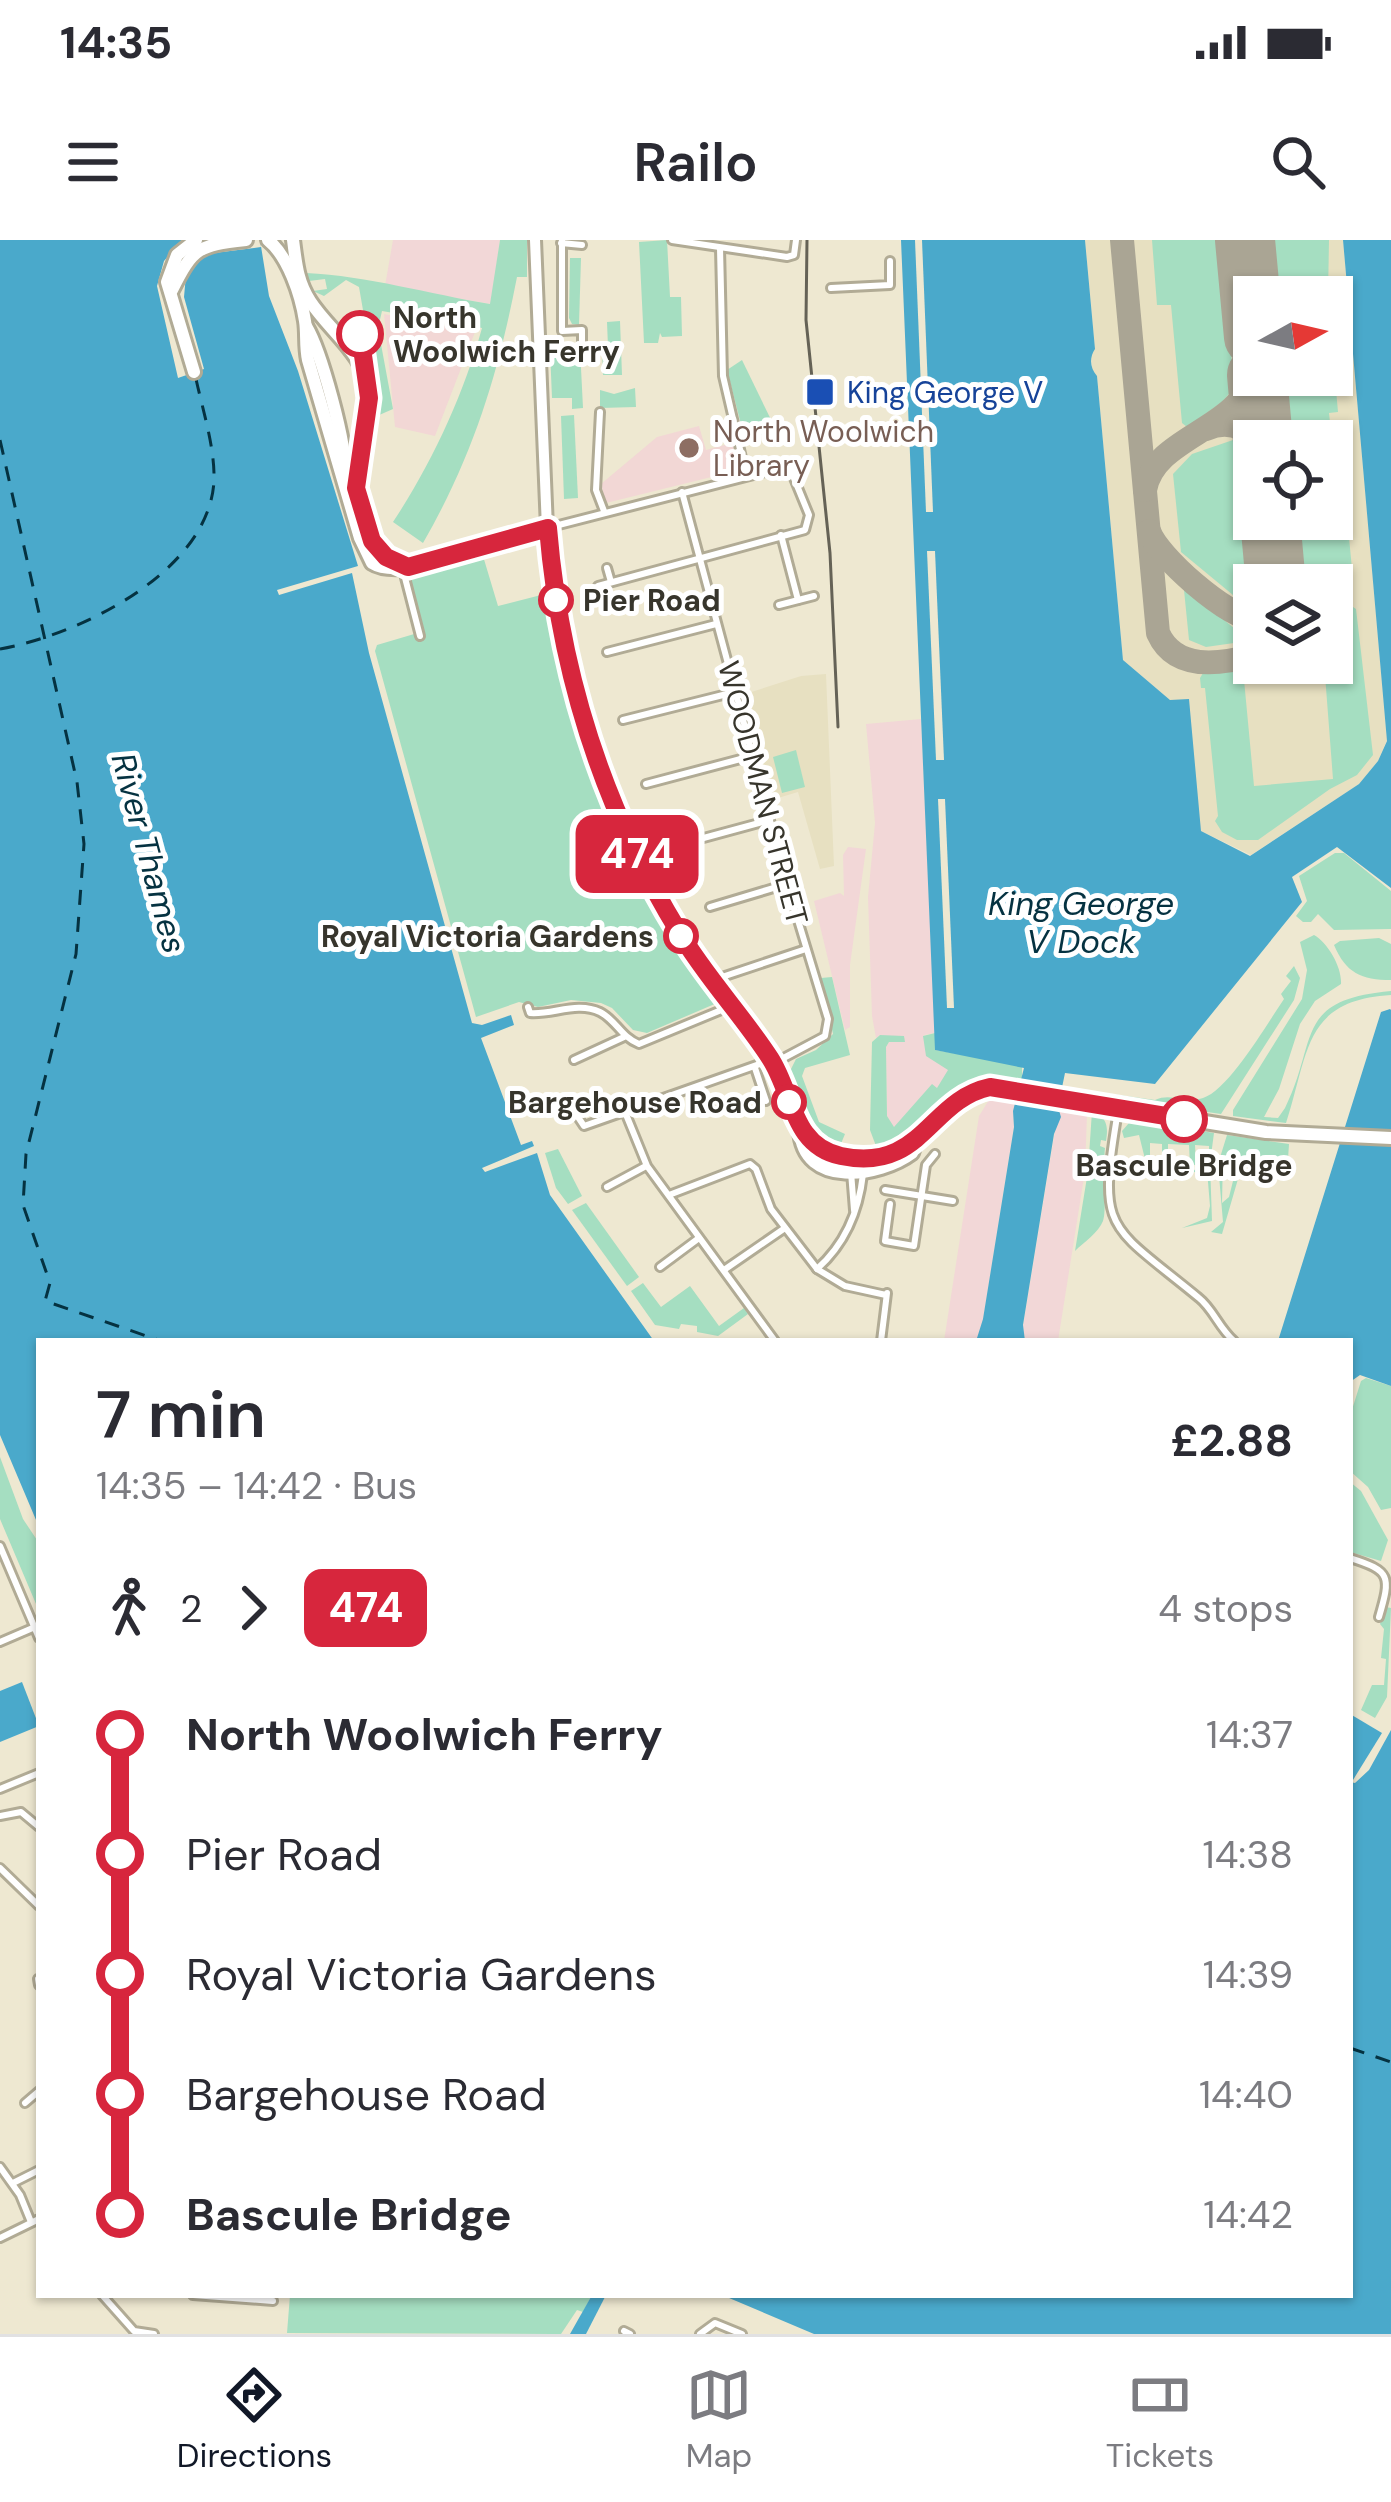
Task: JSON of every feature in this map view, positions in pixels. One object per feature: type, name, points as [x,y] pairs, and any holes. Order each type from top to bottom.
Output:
[{"type":"highway","points":[[194,372],[167,282],[171,264],[196,240]]},
{"type":"highway","points":[[172,290],[180,269],[196,250],[246,240]]},
{"type":"highway","points":[[268,240],[289,270],[306,326]]},
{"type":"highway","points":[[280,240],[318,311],[362,367],[368,385],[367,426],[356,488],[369,533],[386,557],[405,568]]},
{"type":"highway","points":[[292,240],[295,267]]},
{"type":"highway","points":[[318,311],[306,326],[303,340],[369,559],[381,568],[405,568],[548,528],[560,626],[583,725],[641,864],[681,936],[772,1061],[801,1142],[816,1161],[857,1175],[900,1163],[915,1144]]},
{"type":"highway","points":[[800,1130],[825,1151],[857,1159],[887,1156],[915,1144],[968,1094],[990,1087],[1284,1134],[1391,1138]]},
{"type":"main road","points":[[535,240],[548,528]]},
{"type":"street","points":[[672,240],[794,255],[796,240]]},
{"type":"street","points":[[582,245],[561,242],[562,331],[582,330],[582,345]]},
{"type":"street","points":[[720,248],[722,376],[746,475]]},
{"type":"street","points":[[831,288],[890,285],[890,261]]},
{"type":"street","points":[[599,412],[596,490],[604,511]]},
{"type":"street","points":[[548,528],[746,475],[790,469],[809,515],[806,530],[598,586]]},
{"type":"street","name":"WOODMAN STREET","points":[[682,492],[828,1019],[828,1031],[772,1061]]},
{"type":"street","points":[[782,535],[798,601]]},
{"type":"street","points":[[405,568],[420,636]]},
{"type":"street","points":[[607,568],[611,582]]},
{"type":"street","points":[[779,605],[814,596]]},
{"type":"street","points":[[607,652],[716,624]]},
{"type":"street","points":[[623,720],[735,692]]},
{"type":"street","points":[[646,784],[752,756]]},
{"type":"street","points":[[674,847],[770,820]]},
{"type":"street","points":[[710,907],[787,884]]},
{"type":"street","points":[[712,981],[806,950]]},
{"type":"street","points":[[527,1007],[537,1015],[572,1008],[594,1010],[624,1037],[646,1043],[731,1006]]},
{"type":"street","points":[[574,1060],[624,1037]]},
{"type":"street","points":[[576,1114],[575,1125],[772,1061]]},
{"type":"street","points":[[755,1068],[766,1101]]},
{"type":"street","points":[[1118,1109],[1108,1178],[1115,1224],[1135,1248],[1204,1302],[1231,1338]]},
{"type":"street","points":[[625,1112],[647,1166],[773,1338]]},
{"type":"street","points":[[890,1204],[884,1241],[914,1246],[926,1165],[935,1154]]},
{"type":"street","points":[[817,1270],[838,1249],[860,1202],[857,1159]]},
{"type":"street","points":[[857,1159],[857,1175]]},
{"type":"street","points":[[669,1196],[679,1188],[750,1164],[771,1209],[817,1270],[845,1286],[887,1294],[881,1338]]},
{"type":"street","points":[[607,1187],[647,1166]]},
{"type":"street","points":[[885,1190],[953,1201]]},
{"type":"street","points":[[723,1270],[785,1228]]},
{"type":"street","points":[[660,1267],[699,1238]]},
{"type":"street","points":[[0,1546],[36,1631]]},
{"type":"street","points":[[1353,1559],[1377,1566],[1387,1575],[1389,1588],[1379,1617]]},
{"type":"street","points":[[0,1642],[34,1627]]},
{"type":"street","points":[[0,1789],[36,1774]]},
{"type":"street","points":[[0,1816],[21,1812],[36,1824]]},
{"type":"street","points":[[0,1868],[36,1903]]},
{"type":"street","points":[[25,2103],[36,2094]]},
{"type":"street","points":[[0,2168],[35,2220],[0,2238]]},
{"type":"street","points":[[13,2183],[36,2172]]},
{"type":"street","points":[[105,2298],[134,2331],[154,2334]]},
{"type":"street","points":[[233,2298],[273,2301]]},
{"type":"street","points":[[700,2334],[715,2323],[742,2334]]},
{"type":"shaded area","points":[[393,240],[500,240],[491,304],[385,286]]},
{"type":"shaded area","points":[[1085,240],[1343,240],[1346,276],[1233,276],[1233,396],[1353,396],[1353,354],[1387,740],[1378,761],[1359,784],[1251,855],[1201,831],[1170,700],[1123,660],[1097,376],[1091,355],[1095,349]]},
{"type":"shaded area","points":[[384,314],[475,332],[435,436],[395,427]]},
{"type":"shaded area","points":[[699,426],[706,450],[732,443],[740,470],[606,503],[601,484],[657,437]]},
{"type":"shaded area","points":[[826,674],[834,866],[820,869],[798,792],[768,801],[739,696],[801,676]]},
{"type":"shaded area","points":[[921,719],[935,1033],[924,1035],[949,1070],[937,1089],[932,1085],[894,1128],[887,1116],[886,1047],[889,1042],[904,1042],[876,1038],[872,1016],[868,897],[875,823],[866,724]]},
{"type":"shaded area","points":[[848,847],[866,849],[850,965],[850,1027],[845,1030],[814,901],[840,893],[844,896],[843,855]]},
{"type":"shaded area","points":[[992,1095],[1019,1099],[1013,1111],[978,1338],[944,1338],[979,1116]]},
{"type":"shaded area","points":[[1059,1106],[1085,1110],[1085,1171],[1058,1338],[1025,1338]]},
{"type":"green space","points":[[500,240],[527,240],[527,277],[517,277],[482,414],[423,543],[393,522],[445,428],[482,328],[382,311],[378,328],[393,409],[377,416],[359,287],[346,280],[324,296],[313,291],[327,289],[325,279],[309,281],[306,273],[490,304]]},
{"type":"green space","points":[[667,240],[670,297],[681,297],[682,336],[662,337],[660,333],[658,343],[644,343],[639,242]]},
{"type":"green space","points":[[1152,240],[1222,240],[1233,389],[1187,427],[1182,423],[1171,305],[1157,305]]},
{"type":"green space","points":[[1269,240],[1329,240],[1328,276],[1272,276]]},
{"type":"green space","points":[[570,258],[581,258],[579,325],[569,318]]},
{"type":"green space","points":[[620,321],[622,375],[603,375],[607,322]]},
{"type":"green space","points":[[580,348],[583,408],[572,409],[572,398],[552,398],[550,350]]},
{"type":"green space","points":[[742,360],[776,430],[745,440],[727,370]]},
{"type":"green space","points":[[635,388],[636,407],[600,408],[600,390],[614,394]]},
{"type":"green space","points":[[1284,396],[1337,396],[1338,412],[1329,413],[1330,420],[1286,420]]},
{"type":"green space","points":[[574,415],[578,498],[564,499],[561,416]]},
{"type":"green space","points":[[1233,440],[1233,540],[1248,540],[1250,564],[1233,564],[1233,595],[1181,552],[1173,474],[1192,454]]},
{"type":"green space","points":[[1297,540],[1349,540],[1352,564],[1299,564]]},
{"type":"green space","name":"Royal Victoria Gardens","points":[[483,556],[498,606],[545,594],[572,710],[612,821],[654,907],[717,1003],[647,1033],[633,1030],[601,1003],[571,1000],[538,1007],[519,1002],[476,1017],[375,651],[377,645],[421,632],[407,577]]},
{"type":"green space","points":[[1184,590],[1233,627],[1233,643],[1206,647],[1189,640]]},
{"type":"green space","points":[[1353,607],[1373,755],[1357,775],[1258,840],[1237,840],[1222,832],[1215,821],[1205,688],[1200,678],[1203,673],[1233,670],[1233,684],[1244,684],[1254,786],[1333,779],[1326,684],[1353,684]]},
{"type":"green space","points":[[796,750],[805,787],[782,793],[773,757]]},
{"type":"green space","points":[[1335,853],[1344,853],[1391,891],[1391,929],[1334,930],[1318,914],[1311,922],[1296,916],[1307,901],[1299,876]]},
{"type":"green space","points":[[1314,935],[1333,956],[1341,984],[1315,1001],[1300,1024],[1279,1089],[1264,1117],[1278,1118],[1285,1108],[1314,1027],[1323,1014],[1360,996],[1391,991],[1391,995],[1362,999],[1325,1019],[1306,1053],[1286,1123],[1233,1116],[1302,999],[1307,970],[1300,942]]},
{"type":"green space","points":[[1379,938],[1391,944],[1391,980],[1356,973],[1334,945],[1340,941]]},
{"type":"green space","points":[[1294,966],[1300,978],[1294,1000],[1221,1114],[1089,1095],[1090,1091],[1191,1100],[1213,1092],[1236,1069],[1284,999],[1281,994],[1291,981],[1286,976]]},
{"type":"green space","points":[[832,977],[850,1055],[805,1068],[802,1076],[819,1122],[845,1134],[840,1146],[813,1128],[789,1073],[796,1059],[816,1050],[833,1034],[821,978]]},
{"type":"green space","points":[[935,1033],[935,1050],[1022,1065],[1022,1082],[988,1078],[969,1083],[905,1135],[876,1146],[870,1130],[872,1042],[880,1035],[904,1036],[905,1042],[889,1042],[886,1047],[887,1116],[894,1127],[932,1084],[937,1088],[948,1070],[926,1056],[923,1036]]},
{"type":"green space","points":[[1092,1111],[1107,1126],[1106,1141],[1101,1140],[1100,1146],[1105,1148],[1104,1216],[1098,1229],[1075,1251],[1088,1171]]},
{"type":"green space","points":[[1140,1121],[1214,1133],[1212,1221],[1182,1228],[1207,1218],[1207,1170],[1171,1176],[1209,1168],[1209,1146],[1195,1145],[1196,1165],[1190,1165],[1189,1145],[1168,1144],[1168,1163],[1162,1163],[1162,1144],[1150,1143],[1150,1163],[1146,1163],[1139,1135],[1124,1138],[1122,1131]]},
{"type":"green space","points":[[1227,1135],[1289,1144],[1288,1159],[1246,1157],[1239,1171],[1236,1157],[1223,1156],[1222,1203],[1238,1179],[1222,1234],[1211,1232],[1223,1222],[1218,1164]]},
{"type":"green space","points":[[558,1149],[582,1196],[568,1204],[556,1188],[545,1153]]},
{"type":"green space","points":[[586,1203],[639,1277],[627,1286],[572,1210]]},
{"type":"green space","points":[[643,1283],[661,1307],[690,1286],[719,1326],[744,1308],[748,1314],[718,1336],[697,1332],[697,1326],[655,1325],[631,1291]]},
{"type":"green space","points":[[1366,1378],[1391,1386],[1391,1508],[1381,1510],[1368,1487],[1353,1474],[1353,1406]]},
{"type":"green space","points":[[0,1457],[23,1519],[36,1538],[36,1604],[0,1519]]},
{"type":"green space","points":[[1353,1484],[1388,1540],[1381,1561],[1353,1553]]},
{"type":"green space","points":[[1386,1607],[1391,1608],[1387,1697],[1375,1718],[1361,1710],[1372,1685],[1384,1685],[1386,1659],[1381,1658],[1384,1629],[1380,1624]]},
{"type":"green space","points":[[290,2298],[590,2298],[561,2334],[287,2333]]},
{"type":"water","name":"River Thames","points":[[0,240],[260,240],[269,296],[298,371],[358,566],[277,590],[279,595],[352,573],[369,653],[472,1023],[482,1025],[511,1015],[514,1025],[481,1038],[521,1145],[532,1141],[534,1146],[482,1168],[485,1172],[537,1153],[550,1195],[652,1338],[36,1338],[36,1520],[0,1435]]},
{"type":"water","name":"King George V Dock","points":[[901,240],[1085,240],[1095,349],[1091,363],[1097,376],[1123,660],[1170,700],[1189,699],[1201,831],[1250,856],[1359,784],[1387,741],[1353,354],[1353,276],[1346,276],[1343,240],[1391,240],[1391,888],[1337,847],[1292,877],[1302,902],[1155,1084],[1065,1073],[1025,1338],[978,1338],[1024,1068],[935,1050]]},
{"type":"water","points":[[1391,1010],[1391,1386],[1360,1375],[1353,1380],[1353,1338],[1279,1338],[1381,1012]]},
{"type":"water","points":[[22,1682],[36,1727],[0,1742],[0,1691]]},
{"type":"water","points":[[1353,1716],[1382,1733],[1353,1780]]},
{"type":"water","points":[[1391,1730],[1391,2334],[814,2334],[729,2298],[1353,2298],[1353,1783],[1369,1770]]},
{"type":"water","points":[[590,2298],[604,2298],[586,2334],[570,2334]]},
{"type":"pier","points":[[182,240],[260,240],[261,247],[206,254],[186,275],[184,297],[204,369],[178,378],[157,286],[164,261]]},
{"type":"pier","points":[[915,240],[922,240],[933,512],[926,512]]},
{"type":"pier","points":[[927,551],[935,551],[944,760],[936,760]]},
{"type":"pier","points":[[938,799],[945,799],[954,1008],[947,1008]]},
{"type":"ferry route","points":[[0,649],[66,630],[101,614],[135,594],[190,544],[207,514],[214,481],[211,443],[196,379]]},
{"type":"ferry route","points":[[0,440],[77,782],[84,844],[76,954],[26,1154],[23,1205],[50,1283],[45,1301],[152,1338]]},
{"type":"ferry route","points":[[1353,2049],[1391,2062]]},
{"type":"taxiway","points":[[1122,240],[1158,633],[1175,654],[1187,659],[1233,660]]},
{"type":"taxiway","points":[[1145,490],[1164,457],[1232,409],[1243,396]]},
{"type":"taxiway","points":[[1206,429],[1233,426]]},
{"type":"taxiway","points":[[1149,531],[1165,555],[1195,584],[1233,611]]},
{"type":"runway","points":[[1245,240],[1248,276]]},
{"type":"runway","points":[[1259,396],[1261,420]]},
{"type":"runway","points":[[1272,540],[1274,564]]},
{"type":"tram line","points":[[807,240],[806,320],[830,553],[838,727]]},
{"type":"bus line","name":"474","points":[[360,334],[369,398],[356,488],[372,541],[386,557],[408,567],[548,528],[568,672],[602,778],[681,936],[773,1063],[800,1130],[836,1156],[876,1158],[915,1144],[964,1097],[990,1087],[1184,1119]]},
{"type":"place","name":"North Woolwich Ferry","points":[[360,334]]},
{"type":"place","name":"King George V","points":[[820,392]]},
{"type":"place","name":"North Woolwich Library","points":[[689,448]]},
{"type":"place","name":"Pier Road","points":[[556,600]]},
{"type":"place","name":"Royal Victoria Gardens","points":[[681,936]]},
{"type":"place","name":"Bargehouse Road","points":[[789,1102]]},
{"type":"place","name":"Bascule Bridge","points":[[1184,1119]]}]
